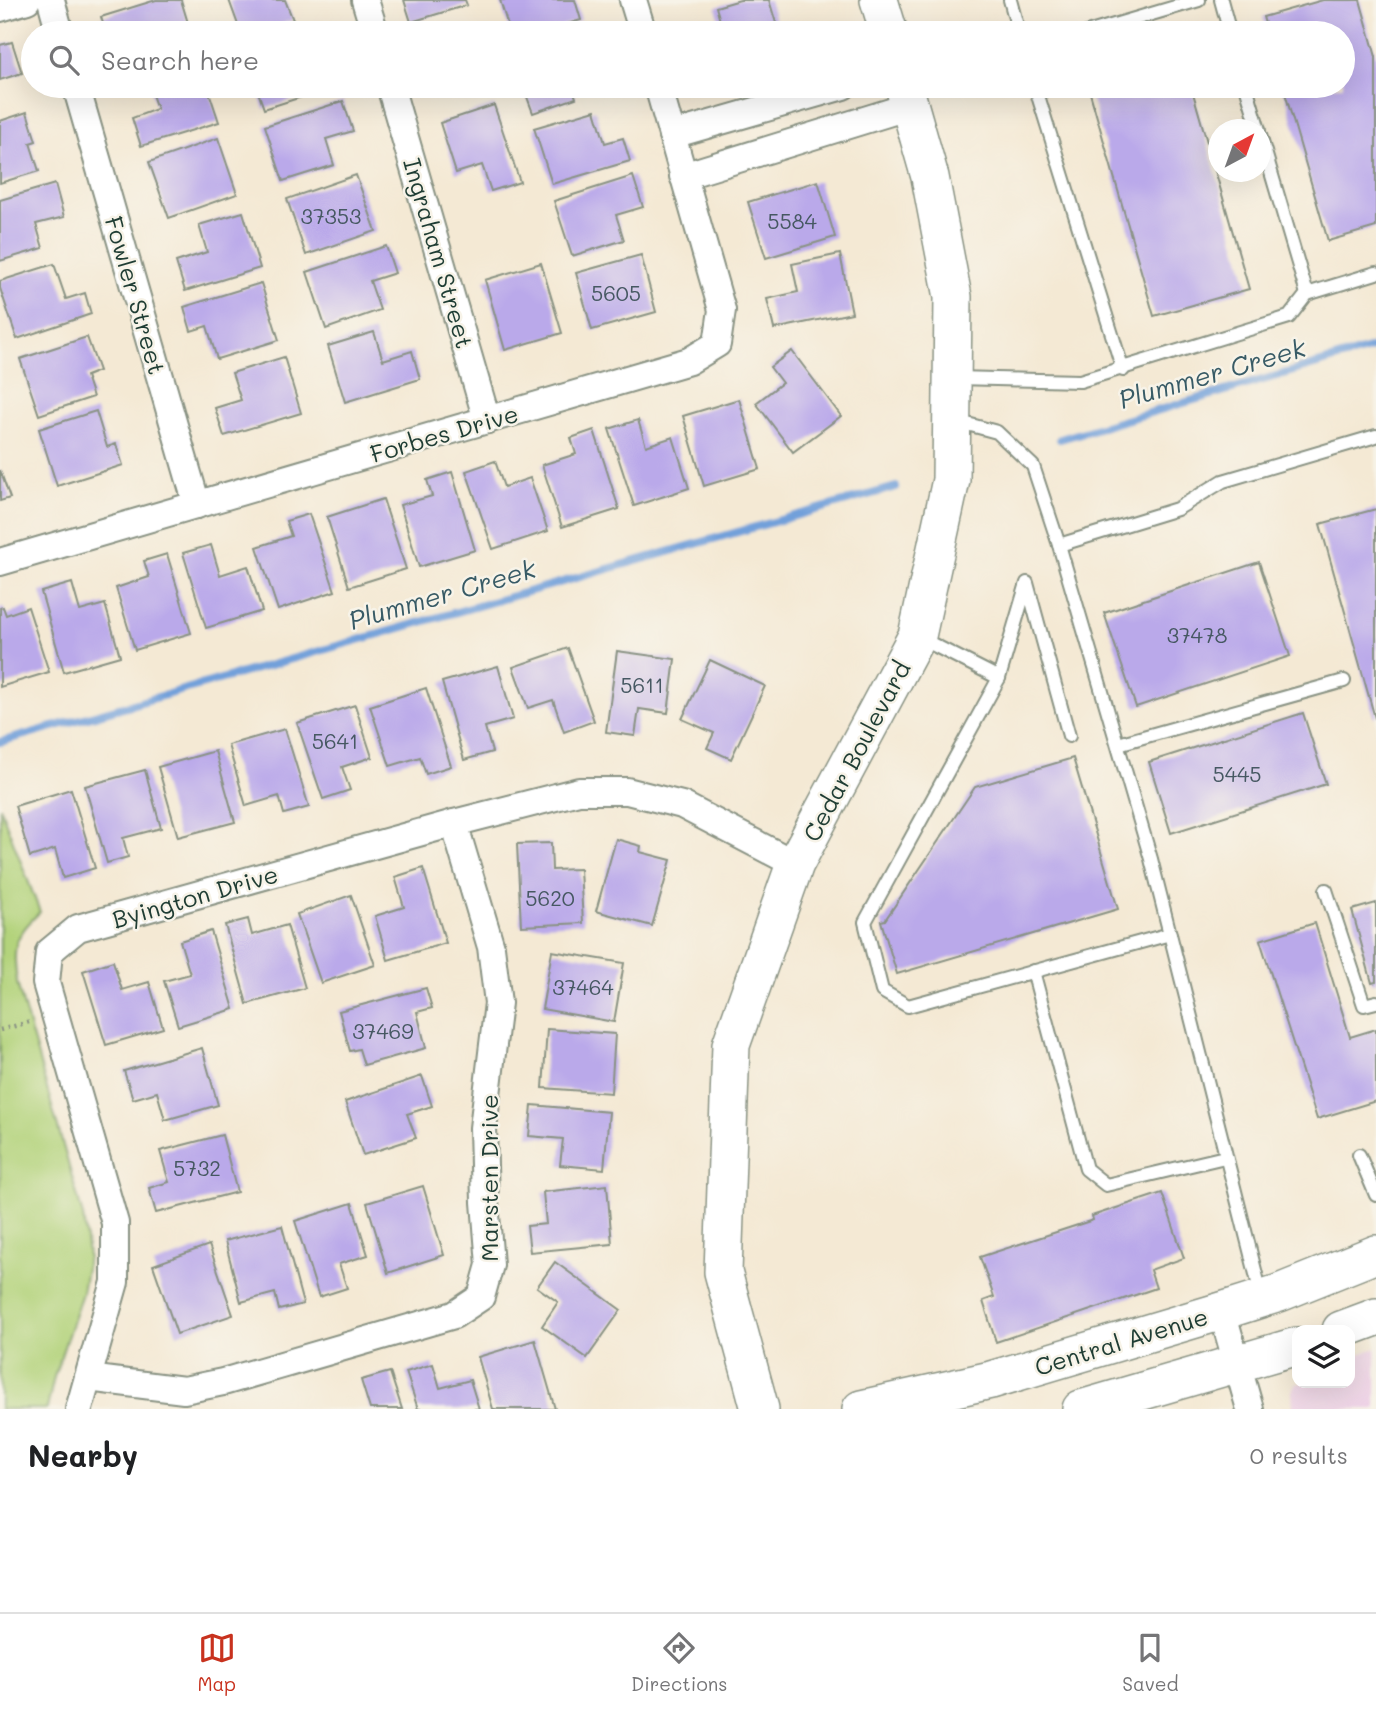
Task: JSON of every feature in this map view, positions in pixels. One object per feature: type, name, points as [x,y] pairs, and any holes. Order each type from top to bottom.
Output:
[{"type":"main road","points":[[879,0],[885,21]]},
{"type":"main road","name":"Cedar Boulevard","points":[[760,1409],[723,1272],[731,1045],[795,864],[917,636],[951,480],[953,297],[930,177],[909,98]]},
{"type":"main road","name":"Central Avenue","points":[[861,1409],[991,1380],[1222,1311],[1376,1254]]},
{"type":"main road","points":[[1354,1325],[1376,1317]]},
{"type":"main road","points":[[1081,1409],[1292,1347]]},
{"type":"street","points":[[0,8],[27,0]]},
{"type":"street","points":[[51,0],[57,21]]},
{"type":"street","points":[[366,0],[372,21]]},
{"type":"street","points":[[633,0],[639,21]]},
{"type":"street","name":"Fowler Street","points":[[79,98],[197,505]]},
{"type":"street","name":"Ingraham Street","points":[[393,98],[487,420]]},
{"type":"street","name":"Forbes Drive","points":[[0,562],[689,361],[717,344],[722,310],[661,98]]},
{"type":"street","points":[[672,135],[801,98]]},
{"type":"street","points":[[683,176],[889,98]]},
{"type":"street","name":"Byington Drive","points":[[79,1409],[114,1282],[115,1223],[47,983],[49,952],[78,928],[454,823],[579,791],[627,792],[682,806],[795,864]]},
{"type":"street","name":"Marsten Drive","points":[[88,1378],[184,1390],[223,1382],[454,1315],[481,1297],[490,1265],[483,1128],[498,1003],[491,947],[454,823]]},
{"type":"street","points":[[1222,1311],[1250,1409]]},
{"type":"lane","points":[[1010,0],[1016,21]]},
{"type":"lane","points":[[1128,21],[1199,0]]},
{"type":"lane","points":[[1221,0],[1227,21]]},
{"type":"lane","points":[[1039,98],[1123,370]]},
{"type":"lane","points":[[1250,98],[1256,119]]},
{"type":"lane","points":[[1271,170],[1307,294]]},
{"type":"lane","points":[[952,377],[1080,382],[1289,317],[1307,294],[1376,273]]},
{"type":"lane","points":[[952,420],[997,432],[1033,466],[1059,545],[1151,859],[1262,1298]]},
{"type":"lane","points":[[1059,545],[1177,509],[1223,481],[1376,436]]},
{"type":"lane","points":[[1069,736],[1027,583],[999,678],[865,922],[882,991],[908,1006],[1170,934]]},
{"type":"lane","points":[[917,636],[999,678]]},
{"type":"lane","points":[[1118,744],[1344,681]]},
{"type":"lane","points":[[1326,890],[1364,1005],[1376,1002]]},
{"type":"lane","points":[[1033,971],[1086,1169],[1106,1185],[1225,1157]]},
{"type":"lane","points":[[1359,1155],[1376,1195]]},
{"type":"shaded area","points":[[1376,1348],[1376,1409],[1293,1409],[1294,1388],[1355,1388],[1355,1356]]},
{"type":"green space","points":[[0,807],[40,912],[24,929],[16,943],[17,983],[83,1216],[88,1256],[82,1293],[54,1377],[47,1409],[0,1409]]},
{"type":"building","points":[[156,0],[181,0],[187,21],[102,21],[101,17]]},
{"type":"building","points":[[229,0],[285,0],[293,20],[290,21],[237,21]]},
{"type":"building","points":[[404,0],[465,0],[467,5],[414,21],[411,21]]},
{"type":"building","points":[[500,0],[575,0],[581,20],[578,21],[506,21]]},
{"type":"building","points":[[740,0],[769,0],[775,21],[720,21],[716,7]]},
{"type":"building","points":[[1323,0],[1360,0],[1376,57],[1376,227],[1328,241],[1286,98],[1355,98],[1355,21],[1264,21],[1263,17]]},
{"type":"building","points":[[12,42],[21,73],[0,80],[0,45]]},
{"type":"building","points":[[153,98],[211,98],[219,122],[141,146],[132,118],[157,109]]},
{"type":"building","points":[[260,98],[298,98],[264,109]]},
{"type":"building","points":[[527,98],[576,98],[533,113]]},
{"type":"building","points":[[1091,98],[1194,98],[1208,146],[1208,182],[1218,182],[1249,289],[1154,316]]},
{"type":"building","points":[[343,101],[353,131],[326,139],[334,165],[283,181],[265,126]]},
{"type":"building","points":[[494,105],[520,182],[491,191],[482,165],[456,173],[440,123]]},
{"type":"building","points":[[595,110],[605,143],[623,138],[630,161],[552,184],[534,128]]},
{"type":"building","points":[[27,112],[36,141],[30,143],[39,171],[0,183],[0,121]]},
{"type":"building","points":[[218,138],[237,194],[169,218],[149,162]]},
{"type":"building","points":[[356,175],[376,231],[306,255],[287,199]]},
{"type":"building","points":[[633,176],[643,207],[616,215],[624,240],[572,256],[554,201]]},
{"type":"building","points":[[818,181],[835,237],[766,258],[748,202]]},
{"type":"building","points":[[55,184],[64,217],[36,224],[43,248],[0,261],[0,200]]},
{"type":"building","points":[[243,212],[260,268],[185,291],[176,262],[207,252],[199,225]]},
{"type":"building","points":[[386,246],[395,273],[370,281],[380,310],[326,329],[307,272]]},
{"type":"building","points":[[840,254],[852,313],[774,329],[767,299],[798,292],[792,264]]},
{"type":"building","points":[[641,255],[656,312],[592,330],[576,273]]},
{"type":"building","points":[[541,263],[562,333],[505,350],[485,280]]},
{"type":"building","points":[[54,264],[66,299],[85,293],[91,314],[17,339],[0,281]]},
{"type":"building","points":[[261,283],[279,340],[217,359],[207,326],[191,331],[184,307]]},
{"type":"building","points":[[374,332],[383,360],[412,351],[420,379],[345,402],[328,346]]},
{"type":"building","points":[[87,337],[99,371],[86,376],[93,397],[39,415],[20,359]]},
{"type":"building","points":[[792,351],[841,416],[793,452],[756,403],[782,383],[770,367]]},
{"type":"building","points":[[284,357],[301,413],[224,436],[215,408],[241,400],[232,373]]},
{"type":"building","points":[[739,399],[760,469],[704,486],[683,416]]},
{"type":"building","points":[[96,411],[107,447],[116,444],[123,465],[57,486],[39,429]]},
{"type":"building","points":[[638,420],[646,446],[673,437],[689,488],[634,506],[609,429]]},
{"type":"building","points":[[594,430],[619,509],[562,527],[542,465],[576,454],[571,438]]},
{"type":"building","points":[[495,461],[504,487],[530,478],[548,531],[493,549],[466,471]]},
{"type":"building","points":[[0,470],[10,498],[0,501]]},
{"type":"building","points":[[452,472],[475,550],[419,567],[400,505],[432,496],[427,480]]},
{"type":"building","points":[[383,499],[406,569],[349,587],[327,517]]},
{"type":"building","points":[[1376,509],[1376,718],[1375,718],[1320,524]]},
{"type":"building","points":[[309,514],[335,591],[278,610],[257,547],[291,536],[286,521]]},
{"type":"building","points":[[211,545],[220,575],[248,566],[262,611],[206,628],[183,553]]},
{"type":"building","points":[[167,554],[191,633],[135,650],[116,588],[149,577],[144,561]]},
{"type":"building","points":[[1259,562],[1290,656],[1136,707],[1104,613]]},
{"type":"building","points":[[72,583],[80,611],[105,604],[120,656],[64,672],[41,592]]},
{"type":"building","points":[[3,607],[6,615],[28,607],[49,672],[0,687],[0,608]]},
{"type":"building","points":[[568,648],[594,721],[564,732],[553,700],[528,708],[513,667]]},
{"type":"building","points":[[617,651],[675,659],[668,713],[639,709],[635,736],[606,732]]},
{"type":"building","points":[[710,660],[765,686],[731,759],[707,748],[714,733],[682,719]]},
{"type":"building","points":[[498,666],[513,719],[485,727],[492,752],[464,760],[442,682]]},
{"type":"building","points":[[426,688],[451,766],[426,774],[420,757],[390,766],[370,706]]},
{"type":"building","points":[[355,705],[372,757],[342,767],[350,790],[323,799],[297,723]]},
{"type":"building","points":[[1303,713],[1326,784],[1171,833],[1149,762]]},
{"type":"building","points":[[285,729],[309,807],[284,814],[279,796],[246,806],[228,745]]},
{"type":"building","points":[[215,751],[235,822],[178,837],[158,767]]},
{"type":"building","points":[[1073,758],[1118,909],[897,974],[881,921],[885,920],[975,787]]},
{"type":"building","points":[[145,770],[161,828],[123,838],[128,857],[107,863],[85,786]]},
{"type":"building","points":[[71,789],[95,868],[63,878],[55,849],[30,857],[15,806]]},
{"type":"building","points":[[616,839],[641,846],[640,852],[671,860],[652,926],[596,911]]},
{"type":"building","points":[[551,843],[552,870],[580,869],[583,923],[521,926],[517,844]]},
{"type":"building","points":[[423,868],[446,943],[388,960],[375,916],[404,907],[395,877]]},
{"type":"building","points":[[351,895],[375,965],[321,983],[297,914]]},
{"type":"building","points":[[1376,903],[1376,982],[1372,983],[1352,910]]},
{"type":"building","points":[[248,919],[252,935],[287,925],[305,988],[247,1004],[225,925]]},
{"type":"building","points":[[1315,923],[1350,1037],[1376,1029],[1376,1101],[1317,1119],[1260,940]]},
{"type":"building","points":[[211,931],[234,1009],[178,1026],[164,981],[190,974],[180,941]]},
{"type":"building","points":[[552,951],[624,963],[614,1022],[542,1009]]},
{"type":"building","points":[[113,961],[122,990],[149,982],[163,1028],[106,1045],[83,971]]},
{"type":"building","points":[[426,988],[432,1008],[417,1012],[426,1048],[364,1065],[359,1049],[350,1051],[339,1011]]},
{"type":"building","points":[[547,1029],[615,1034],[611,1093],[543,1088]]},
{"type":"building","points":[[202,1048],[218,1105],[165,1120],[157,1092],[133,1099],[124,1071]]},
{"type":"building","points":[[422,1076],[432,1106],[407,1114],[416,1138],[363,1155],[345,1102]]},
{"type":"building","points":[[532,1105],[609,1112],[604,1169],[560,1165],[563,1139],[529,1136]]},
{"type":"building","points":[[222,1135],[237,1192],[156,1213],[149,1188],[169,1182],[160,1151]]},
{"type":"building","points":[[607,1185],[612,1244],[530,1252],[527,1226],[546,1224],[543,1192]]},
{"type":"building","points":[[423,1186],[444,1255],[388,1273],[367,1203]]},
{"type":"building","points":[[1162,1193],[1184,1258],[1150,1270],[1156,1288],[996,1342],[983,1301],[994,1297],[980,1257],[1093,1220],[1092,1216]]},
{"type":"building","points":[[352,1203],[368,1255],[339,1264],[347,1288],[319,1297],[295,1221]]},
{"type":"building","points":[[282,1226],[303,1304],[279,1310],[275,1293],[241,1302],[225,1241]]},
{"type":"building","points":[[209,1245],[233,1315],[177,1334],[153,1265]]},
{"type":"building","points":[[555,1262],[621,1310],[587,1358],[542,1326],[558,1302],[537,1287]]},
{"type":"building","points":[[535,1340],[555,1409],[493,1409],[478,1357]]},
{"type":"building","points":[[433,1364],[440,1388],[470,1380],[479,1409],[418,1409],[406,1372]]},
{"type":"building","points":[[390,1372],[402,1409],[370,1409],[361,1380]]},
{"type":"waterway","name":"Plummer Creek","points":[[1060,439],[1376,347]]},
{"type":"waterway","name":"Plummer Creek","points":[[0,742],[896,487]]}]
